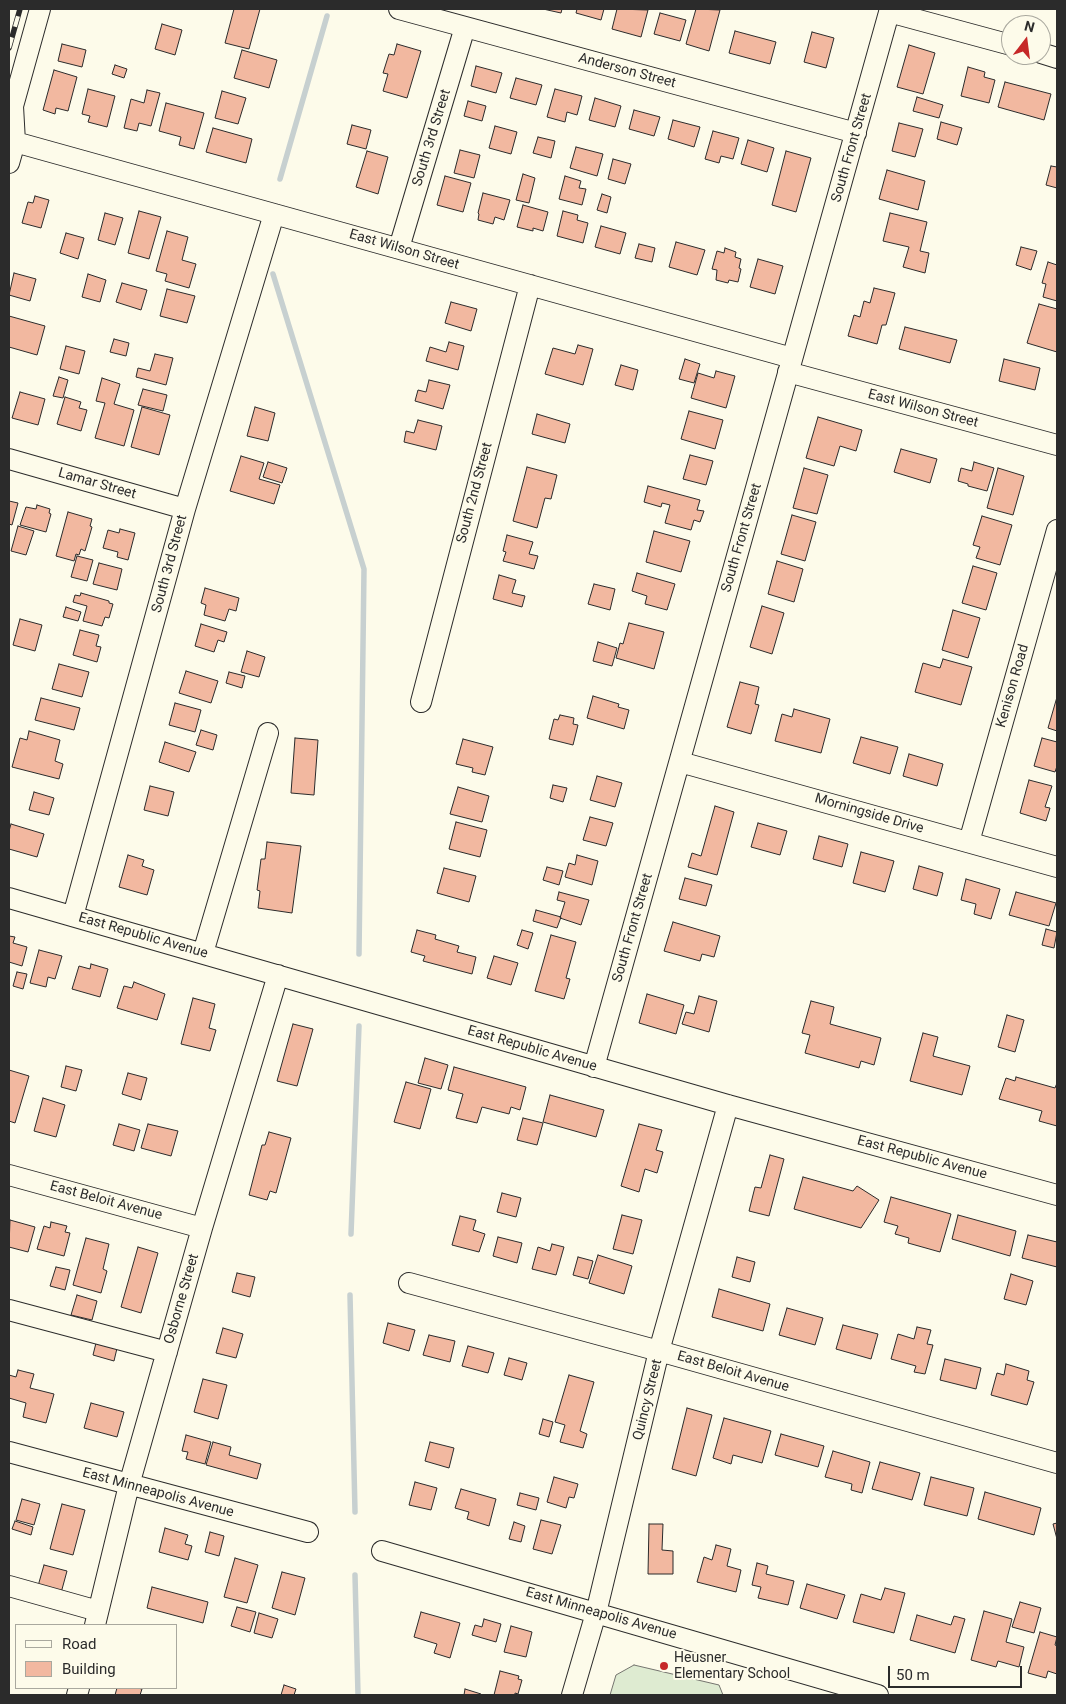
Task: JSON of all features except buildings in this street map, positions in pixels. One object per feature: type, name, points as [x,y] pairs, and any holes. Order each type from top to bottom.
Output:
[{"type":"street","points":[[9,163],[15,142],[13,106],[40,9]]},
{"type":"street","name":"Anderson Street","points":[[398,9],[856,133]]},
{"type":"street","points":[[890,10],[1001,42]]},
{"type":"street","name":"South Front Street","points":[[594,1066],[890,10]]},
{"type":"street","name":"South 3rd Street","points":[[398,248],[465,27]]},
{"type":"street","name":"East Wilson Street","points":[[15,142],[530,285],[1057,446]]},
{"type":"street","name":"South 3rd Street","points":[[73,916],[185,509],[274,214]]},
{"type":"street","name":"South 2nd Street","points":[[420,702],[530,285]]},
{"type":"street","name":"Lamar Street","points":[[9,459],[185,509]]},
{"type":"street","name":"Kenison Road","points":[[969,842],[1057,530]]},
{"type":"street","points":[[203,953],[268,734]]},
{"type":"street","name":"Morningside Drive","points":[[680,762],[1057,867]]},
{"type":"street","name":"East Republic Avenue","points":[[9,898],[728,1105],[1057,1195]]},
{"type":"street","name":"Osborne Street","points":[[96,1618],[129,1485],[202,1228],[278,975]]},
{"type":"street","name":"Quincy Street","points":[[572,1695],[596,1613],[659,1351],[728,1105]]},
{"type":"street","name":"East Beloit Avenue","points":[[9,1175],[202,1228]]},
{"type":"street","name":"East Beloit Avenue","points":[[409,1283],[1057,1463]]},
{"type":"street","points":[[9,1310],[167,1352]]},
{"type":"street","name":"East Minneapolis Avenue","points":[[9,1452],[308,1532]]},
{"type":"street","name":"East Minneapolis Avenue","points":[[382,1551],[878,1695]]},
{"type":"street","points":[[9,1586],[96,1618]]},
{"type":"green space","points":[[634,1665],[719,1685],[723,1695],[610,1695],[616,1675]]},
{"type":"waterway","points":[[280,179],[327,16]]},
{"type":"waterway","points":[[273,274],[364,569],[359,954]]},
{"type":"waterway","points":[[351,1234],[359,1026]]},
{"type":"waterway","points":[[350,1295],[355,1512]]},
{"type":"waterway","points":[[355,1575],[358,1695]]},
{"type":"railway","points":[[9,48],[20,9]]},
{"type":"place","name":"Heusner Elementary School","points":[[664,1666]]}]
